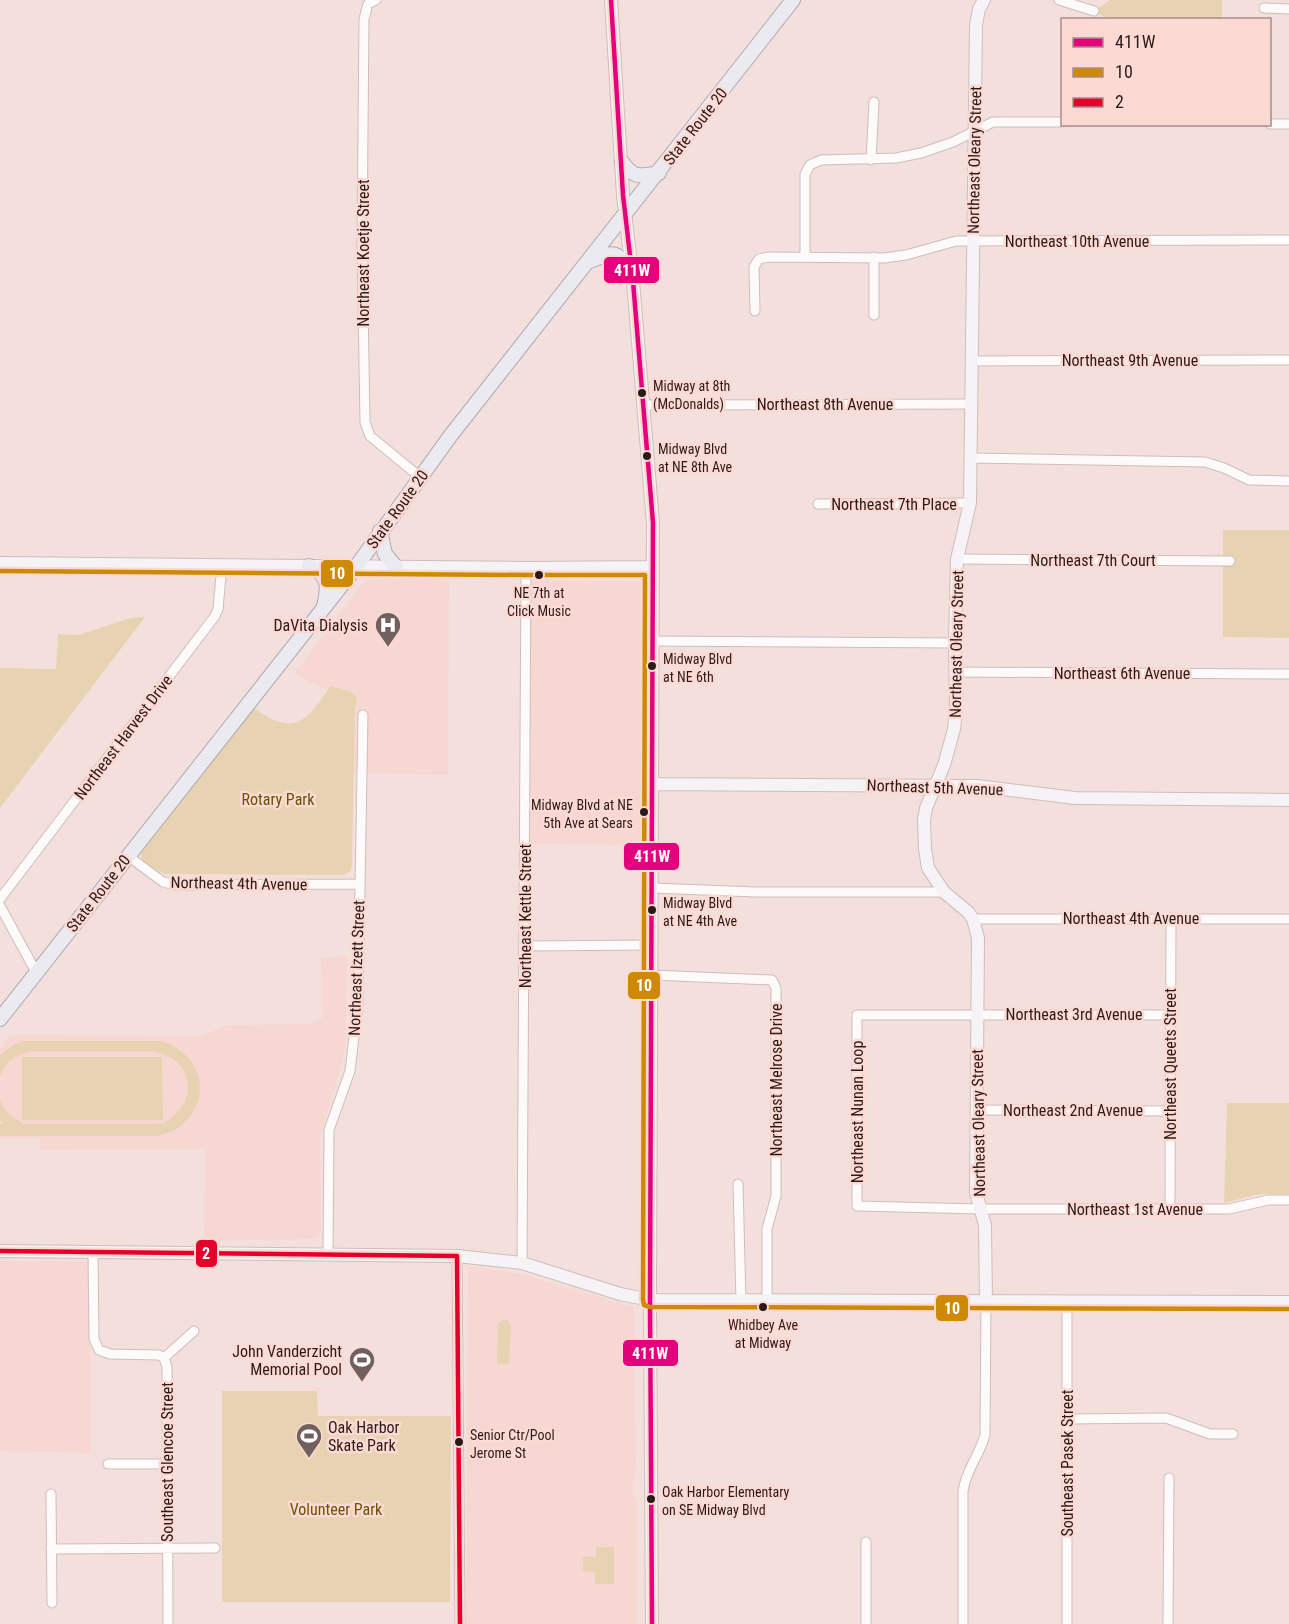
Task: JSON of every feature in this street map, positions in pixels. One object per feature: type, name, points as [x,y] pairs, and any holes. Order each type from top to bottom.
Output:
[{"type":"main road","name":"State Route 20","points":[[0,1019],[356,567],[420,477],[793,0]]},
{"type":"main road","points":[[622,162],[634,175],[659,172]]},
{"type":"main road","points":[[588,262],[614,254],[632,275]]},
{"type":"main road","points":[[380,531],[384,554],[396,567]]},
{"type":"main road","points":[[309,566],[323,574],[326,579],[326,598],[323,608]]},
{"type":"street","points":[[611,0],[626,214],[653,523],[650,1300],[652,1624]]},
{"type":"street","name":"Northeast Oleary Street","points":[[984,0],[979,9],[976,25],[970,503],[957,559],[954,729],[944,765],[926,808],[926,858],[932,874],[944,892],[969,912],[978,938],[975,1193],[985,1225],[986,1302]]},
{"type":"street","points":[[1059,0],[1094,11]]},
{"type":"street","name":"Northeast Koetje Street","points":[[372,2],[364,19],[362,245],[365,422],[370,436],[420,477]]},
{"type":"street","points":[[1264,8],[1289,9]]},
{"type":"street","points":[[871,160],[874,102]]},
{"type":"street","points":[[804,257],[805,174],[810,165],[821,160],[897,159],[954,142],[993,122],[1061,122]]},
{"type":"street","points":[[1271,124],[1289,124]]},
{"type":"street","name":"Northeast 10th Avenue","points":[[755,311],[754,267],[759,259],[768,257],[906,255],[942,244],[973,241],[1289,240]]},
{"type":"street","points":[[874,257],[874,315]]},
{"type":"street","name":"Northeast 9th Avenue","points":[[971,361],[1289,360]]},
{"type":"street","name":"Northeast 8th Avenue","points":[[643,405],[972,404]]},
{"type":"street","points":[[970,458],[1205,462],[1249,480],[1289,481]]},
{"type":"street","name":"Northeast 7th Place","points":[[818,504],[970,503]]},
{"type":"street","name":"Northeast 7th Court","points":[[957,559],[1230,561]]},
{"type":"street","points":[[0,563],[356,567],[653,567]]},
{"type":"street","name":"Northeast Harvest Drive","points":[[0,898],[214,616],[218,609],[222,565]]},
{"type":"street","name":"Northeast Kettle Street","points":[[522,1263],[526,568]]},
{"type":"street","points":[[652,640],[955,643]]},
{"type":"street","name":"Northeast 6th Avenue","points":[[955,672],[1289,674]]},
{"type":"street","name":"Northeast Izett Street","points":[[328,1253],[328,1136],[350,1071],[358,1003],[358,884],[363,715]]},
{"type":"street","name":"Northeast 5th Avenue","points":[[652,784],[977,786],[1075,798],[1289,800]]},
{"type":"street","name":"Northeast 4th Avenue","points":[[128,856],[163,882],[176,885],[358,884]]},
{"type":"street","points":[[652,888],[765,892],[944,892]]},
{"type":"street","points":[[0,906],[36,972]]},
{"type":"street","name":"Northeast Queets Street","points":[[1170,1209],[1171,918]]},
{"type":"street","name":"Northeast 4th Avenue","points":[[973,919],[1289,919]]},
{"type":"street","points":[[525,946],[651,945]]},
{"type":"street","name":"Northeast Melrose Drive","points":[[651,975],[772,980],[776,988],[776,1196],[767,1229],[767,1301]]},
{"type":"street","name":"Northeast 3rd Avenue","points":[[977,1014],[1171,1015]]},
{"type":"street","name":"Northeast Nunan Loop","points":[[977,1014],[857,1015],[857,1206],[980,1209]]},
{"type":"street","name":"Northeast 2nd Avenue","points":[[976,1110],[1170,1111]]},
{"type":"street","points":[[738,1184],[741,1301]]},
{"type":"street","name":"Northeast 1st Avenue","points":[[980,1209],[1229,1209],[1268,1200],[1289,1200]]},
{"type":"street","points":[[0,1251],[457,1256],[522,1263],[620,1294],[650,1300],[1289,1302]]},
{"type":"street","name":"Southeast Glencoe Street","points":[[93,1252],[94,1339],[99,1350],[110,1354],[153,1354],[164,1358],[167,1367],[168,1624]]},
{"type":"street","points":[[457,1256],[460,1624]]},
{"type":"street","points":[[963,1624],[963,1491],[966,1475],[983,1444],[985,1435],[986,1302]]},
{"type":"street","name":"Southeast Pasek Street","points":[[1066,1624],[1067,1303]]},
{"type":"street","points":[[164,1358],[194,1331]]},
{"type":"street","points":[[1067,1419],[1166,1418],[1210,1434],[1233,1434]]},
{"type":"street","points":[[108,1464],[167,1464]]},
{"type":"street","points":[[1168,1624],[1169,1478]]},
{"type":"street","points":[[51,1494],[51,1603]]},
{"type":"street","points":[[866,1542],[866,1624]]},
{"type":"street","points":[[51,1549],[215,1548]]},
{"type":"shaded area","points":[[449,578],[448,775],[350,773],[351,702],[294,674],[365,580]]},
{"type":"shaded area","points":[[531,580],[642,581],[640,845],[529,844]]},
{"type":"shaded area","points":[[347,956],[346,1040],[343,1060],[320,1136],[321,1235],[316,1239],[204,1241],[205,1149],[40,1150],[40,1138],[0,1138],[0,1048],[10,1035],[200,1036],[228,1025],[310,1024],[322,1018],[321,958]]},
{"type":"shaded area","points":[[0,1261],[89,1261],[91,1453],[0,1451]]},
{"type":"shaded area","points":[[472,1267],[522,1274],[634,1307],[636,1466],[633,1491],[638,1505],[637,1624],[466,1624],[468,1269]]},
{"type":"green space","points":[[1110,0],[1222,0],[1222,18],[1106,18],[1094,11]]},
{"type":"green space","points":[[1223,530],[1289,530],[1289,638],[1223,637]]},
{"type":"green space","points":[[145,617],[0,808],[0,668],[56,669],[58,634],[79,635],[131,618]]},
{"type":"green space","name":"Rotary Park","points":[[331,686],[352,692],[357,698],[351,871],[343,875],[165,874],[143,863],[140,850],[254,708],[280,722],[299,721],[307,716]]},
{"type":"green space","points":[[24,1041],[160,1041],[186,1055],[194,1066],[199,1078],[200,1091],[197,1104],[190,1116],[179,1127],[157,1136],[0,1136],[0,1124],[3,1124],[0,1120],[0,1100],[12,1117],[24,1124],[151,1124],[164,1123],[176,1114],[187,1093],[188,1082],[178,1063],[153,1051],[32,1051],[12,1059],[0,1076],[0,1055],[13,1045]]},
{"type":"green space","points":[[22,1057],[162,1057],[163,1120],[22,1120]]},
{"type":"green space","points":[[1227,1103],[1289,1103],[1289,1194],[1260,1194],[1224,1203]]},
{"type":"green space","points":[[503,1319],[511,1325],[509,1364],[498,1364],[497,1361],[498,1324]]},
{"type":"green space","name":"Volunteer Park","points":[[222,1391],[317,1391],[318,1416],[451,1416],[450,1602],[222,1602]]},
{"type":"green space","points":[[596,1547],[614,1547],[614,1584],[595,1584],[595,1572],[583,1571],[583,1557],[596,1557]]},
{"type":"transit line","name":"411W","points":[[611,0],[623,195],[633,281],[653,523],[650,1300],[652,1624]]},
{"type":"transit line","name":"10","points":[[0,571],[645,575],[644,1305],[650,1307],[1289,1309]]},
{"type":"transit line","name":"2","points":[[0,1251],[457,1256],[460,1624]]},
{"type":"place","name":"Midway at 8th (McDonalds)","points":[[642,393]]},
{"type":"place","name":"Midway Blvd at NE 8th Ave","points":[[647,456]]},
{"type":"place","name":"NE 7th at Click Music","points":[[539,575]]},
{"type":"place","name":"DaVita Dialysis","points":[[388,648]]},
{"type":"place","name":"Midway Blvd at NE 6th","points":[[652,666]]},
{"type":"place","name":"Midway Blvd at NE 5th Ave at Sears","points":[[644,812]]},
{"type":"place","name":"Midway Blvd at NE 4th Ave","points":[[652,910]]},
{"type":"place","name":"Whidbey Ave at Midway","points":[[763,1307]]},
{"type":"place","name":"John Vanderzicht Memorial Pool","points":[[362,1383]]},
{"type":"place","name":"Senior Ctr/Pool Jerome St","points":[[459,1442]]},
{"type":"place","name":"Oak Harbor Skate Park","points":[[309,1459]]},
{"type":"place","name":"Oak Harbor Elementary on SE Midway Blvd","points":[[651,1499]]}]
